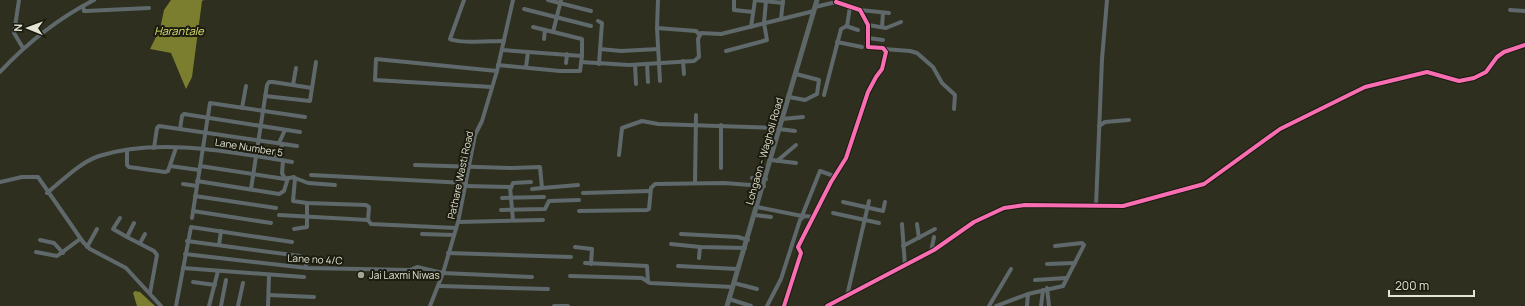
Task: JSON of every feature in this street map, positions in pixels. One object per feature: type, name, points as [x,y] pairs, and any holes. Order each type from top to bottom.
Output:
[{"type":"main road","name":"Lohgaon - Wagholi Road","points":[[727,306],[764,186],[779,128],[817,0]]},
{"type":"street","points":[[19,0],[14,33],[23,48]]},
{"type":"street","points":[[0,72],[23,48],[94,0]]},
{"type":"street","points":[[464,0],[450,39],[459,42],[469,40],[504,41]]},
{"type":"street","name":"Pathare Wasti Road","points":[[430,306],[444,273],[448,253],[458,222],[475,135],[482,122],[497,71],[513,0]]},
{"type":"street","points":[[548,0],[561,2],[592,11]]},
{"type":"street","points":[[658,0],[657,28],[660,81]]},
{"type":"street","points":[[734,0],[734,10],[753,12]]},
{"type":"street","points":[[751,27],[755,0],[783,2],[782,19]]},
{"type":"street","points":[[1096,206],[1099,126],[1107,0]]},
{"type":"street","points":[[726,51],[767,40],[764,24],[766,1]]},
{"type":"street","points":[[657,28],[696,31],[699,34],[718,35],[782,19],[836,1],[860,10],[889,13]]},
{"type":"street","points":[[553,32],[561,2]]},
{"type":"street","points":[[83,6],[84,11],[149,8]]},
{"type":"street","points":[[846,26],[850,7]]},
{"type":"street","points":[[524,9],[591,26]]},
{"type":"street","points":[[860,10],[868,24],[869,47],[917,53],[933,67],[942,83],[955,95],[954,109]]},
{"type":"street","points":[[1510,10],[1525,11]]},
{"type":"street","points":[[882,27],[883,12]]},
{"type":"street","points":[[598,21],[602,23],[599,64]]},
{"type":"street","points":[[868,24],[888,27],[902,22]]},
{"type":"street","points":[[824,95],[841,27],[846,26],[858,30]]},
{"type":"street","points":[[498,65],[579,72],[583,40],[533,27]]},
{"type":"street","points":[[544,39],[545,30]]},
{"type":"street","points":[[581,62],[635,65],[694,61],[698,58],[699,34]]},
{"type":"street","points":[[868,38],[883,40]]},
{"type":"street","points":[[837,42],[862,47]]},
{"type":"street","points":[[827,306],[931,252],[982,218],[1008,207],[1123,206],[1204,184],[1280,129],[1364,87],[1427,72],[1459,81],[1474,78],[1486,72],[1497,57],[1504,52],[1525,45]]},
{"type":"street","points":[[600,49],[621,51],[658,49]]},
{"type":"street","points":[[784,306],[801,253],[798,247],[834,176],[846,158],[868,92],[882,69],[886,52],[884,49]]},
{"type":"street","points":[[502,50],[582,56]]},
{"type":"street","points":[[526,67],[528,52]]},
{"type":"street","points":[[566,63],[567,54]]},
{"type":"street","points":[[492,87],[375,80],[376,59],[497,71]]},
{"type":"street","points":[[683,61],[684,74]]},
{"type":"street","points":[[265,96],[309,102],[311,100],[316,62]]},
{"type":"street","points":[[647,64],[648,82]]},
{"type":"street","points":[[635,65],[636,84]]},
{"type":"street","points":[[294,85],[296,68]]},
{"type":"street","points":[[789,97],[805,100],[817,94],[820,80],[796,74]]},
{"type":"street","points":[[251,189],[262,111],[269,82],[312,88]]},
{"type":"street","points":[[242,108],[246,86]]},
{"type":"street","points":[[192,218],[210,103],[305,117]]},
{"type":"street","points":[[180,129],[182,116],[184,114],[300,132]]},
{"type":"street","points":[[694,183],[696,115]]},
{"type":"street","points":[[782,119],[803,117]]},
{"type":"street","points":[[1099,126],[1105,122],[1129,120]]},
{"type":"street","points":[[619,155],[621,131],[627,125],[644,121],[658,124],[721,125],[779,128],[796,131]]},
{"type":"street","points":[[721,125],[721,168]]},
{"type":"street","points":[[154,148],[157,126],[297,146]]},
{"type":"street","points":[[274,159],[281,144],[285,130]]},
{"type":"street","points":[[777,161],[796,145]]},
{"type":"street","name":"Lane Number 5","points":[[48,193],[85,163],[99,156],[127,150],[154,148],[203,148],[292,162]]},
{"type":"street","points":[[127,150],[127,165],[129,167],[165,172],[170,166],[176,148]]},
{"type":"street","points":[[771,160],[796,163]]},
{"type":"street","points":[[283,161],[282,173],[287,178]]},
{"type":"street","points":[[416,165],[512,168],[540,167],[542,188]]},
{"type":"street","points":[[170,166],[295,178],[308,183],[335,185]]},
{"type":"street","points":[[767,306],[781,279],[802,216],[820,171],[834,176]]},
{"type":"street","points":[[311,175],[511,188]]},
{"type":"street","points":[[0,182],[22,177],[38,177],[80,239],[88,247],[121,264],[161,306]]},
{"type":"street","points":[[183,184],[251,189],[279,194],[284,191],[287,178]]},
{"type":"street","points":[[295,178],[293,200],[307,204],[366,205],[368,207],[368,220],[370,224],[456,228]]},
{"type":"street","points":[[752,178],[766,179]]},
{"type":"street","points":[[513,220],[511,188],[513,183],[530,182]]},
{"type":"street","points":[[579,211],[647,210],[649,208],[651,187],[655,184],[743,183],[764,186]]},
{"type":"street","points":[[532,189],[578,185]]},
{"type":"street","points":[[583,193],[650,192]]},
{"type":"street","points":[[195,196],[276,208]]},
{"type":"street","points":[[502,198],[544,197]]},
{"type":"street","points":[[501,210],[545,209],[549,201],[579,200]]},
{"type":"street","points":[[847,296],[868,201]]},
{"type":"street","points":[[843,202],[883,210],[885,202]]},
{"type":"street","points":[[294,229],[306,228],[307,204]]},
{"type":"street","points":[[757,207],[814,217]]},
{"type":"street","points":[[193,211],[271,223]]},
{"type":"street","points":[[833,213],[878,223]]},
{"type":"street","points":[[279,215],[368,220]]},
{"type":"street","points":[[755,215],[771,217]]},
{"type":"street","points":[[120,218],[113,230],[140,243],[154,251],[157,255],[150,293]]},
{"type":"street","points":[[458,222],[543,220]]},
{"type":"street","points":[[127,237],[134,223]]},
{"type":"street","points":[[902,224],[905,266]]},
{"type":"street","points":[[917,224],[919,238]]},
{"type":"street","points":[[176,306],[187,240],[191,227],[292,242]]},
{"type":"street","points":[[903,246],[935,228]]},
{"type":"street","points":[[88,247],[97,229]]},
{"type":"street","points":[[219,245],[221,231]]},
{"type":"street","points":[[140,243],[145,234]]},
{"type":"street","points":[[422,234],[454,235]]},
{"type":"street","points":[[681,234],[738,237],[748,240]]},
{"type":"street","points":[[931,252],[934,237]]},
{"type":"street","points":[[36,252],[56,256],[64,253],[80,239]]},
{"type":"street","points":[[40,240],[54,243],[64,253]]},
{"type":"street","points":[[187,240],[300,256]]},
{"type":"street","points":[[671,244],[700,247],[744,248]]},
{"type":"street","points":[[996,306],[1028,294],[1063,286],[1084,244],[1055,246]]},
{"type":"street","points":[[575,247],[592,248],[591,264]]},
{"type":"street","points":[[699,258],[700,247]]},
{"type":"street","points":[[448,253],[571,258]]},
{"type":"street","name":"Lane no 4/C","points":[[185,254],[305,267],[410,270],[418,267],[444,273],[532,277]]},
{"type":"street","points":[[305,267],[308,261],[333,260]]},
{"type":"street","points":[[1047,264],[1075,263]]},
{"type":"street","points":[[585,264],[647,266],[648,282]]},
{"type":"street","points":[[678,266],[738,269]]},
{"type":"street","points":[[183,268],[269,276],[304,277]]},
{"type":"street","points":[[989,306],[1011,269]]},
{"type":"street","points":[[209,306],[218,272]]},
{"type":"street","points":[[268,306],[269,276]]},
{"type":"street","points":[[570,276],[642,278],[648,282],[733,285],[757,289]]},
{"type":"street","points":[[1035,280],[1066,278]]},
{"type":"street","points":[[221,306],[226,280]]},
{"type":"street","points":[[193,282],[215,285]]},
{"type":"street","points":[[238,306],[243,283]]},
{"type":"street","points":[[439,286],[548,289]]},
{"type":"street","points":[[1041,306],[1045,289]]},
{"type":"street","points":[[1045,289],[1049,306]]},
{"type":"street","points":[[1027,306],[1028,294]]},
{"type":"street","points":[[269,295],[314,297]]},
{"type":"street","points":[[729,299],[751,306]]},
{"type":"street","points":[[554,306],[568,306]]},
{"type":"water","name":"Harantale","points":[[171,0],[204,0],[202,1],[192,77],[186,89],[171,53],[150,49],[160,29],[164,10]]},
{"type":"water","points":[[135,291],[140,292],[155,306],[137,306],[133,293]]},
{"type":"cycle path","points":[[784,306],[801,253],[798,247],[831,182],[846,158],[868,92],[882,69],[886,52],[883,48],[868,47],[868,25],[860,10],[836,2]]},
{"type":"cycle path","points":[[827,306],[934,250],[974,222],[1004,208],[1025,205],[1123,206],[1204,184],[1280,129],[1365,87],[1427,72],[1459,81],[1474,78],[1486,72],[1497,57],[1504,52],[1525,45]]},
{"type":"place","name":"Jai Laxmi Niwas","points":[[361,275]]}]
